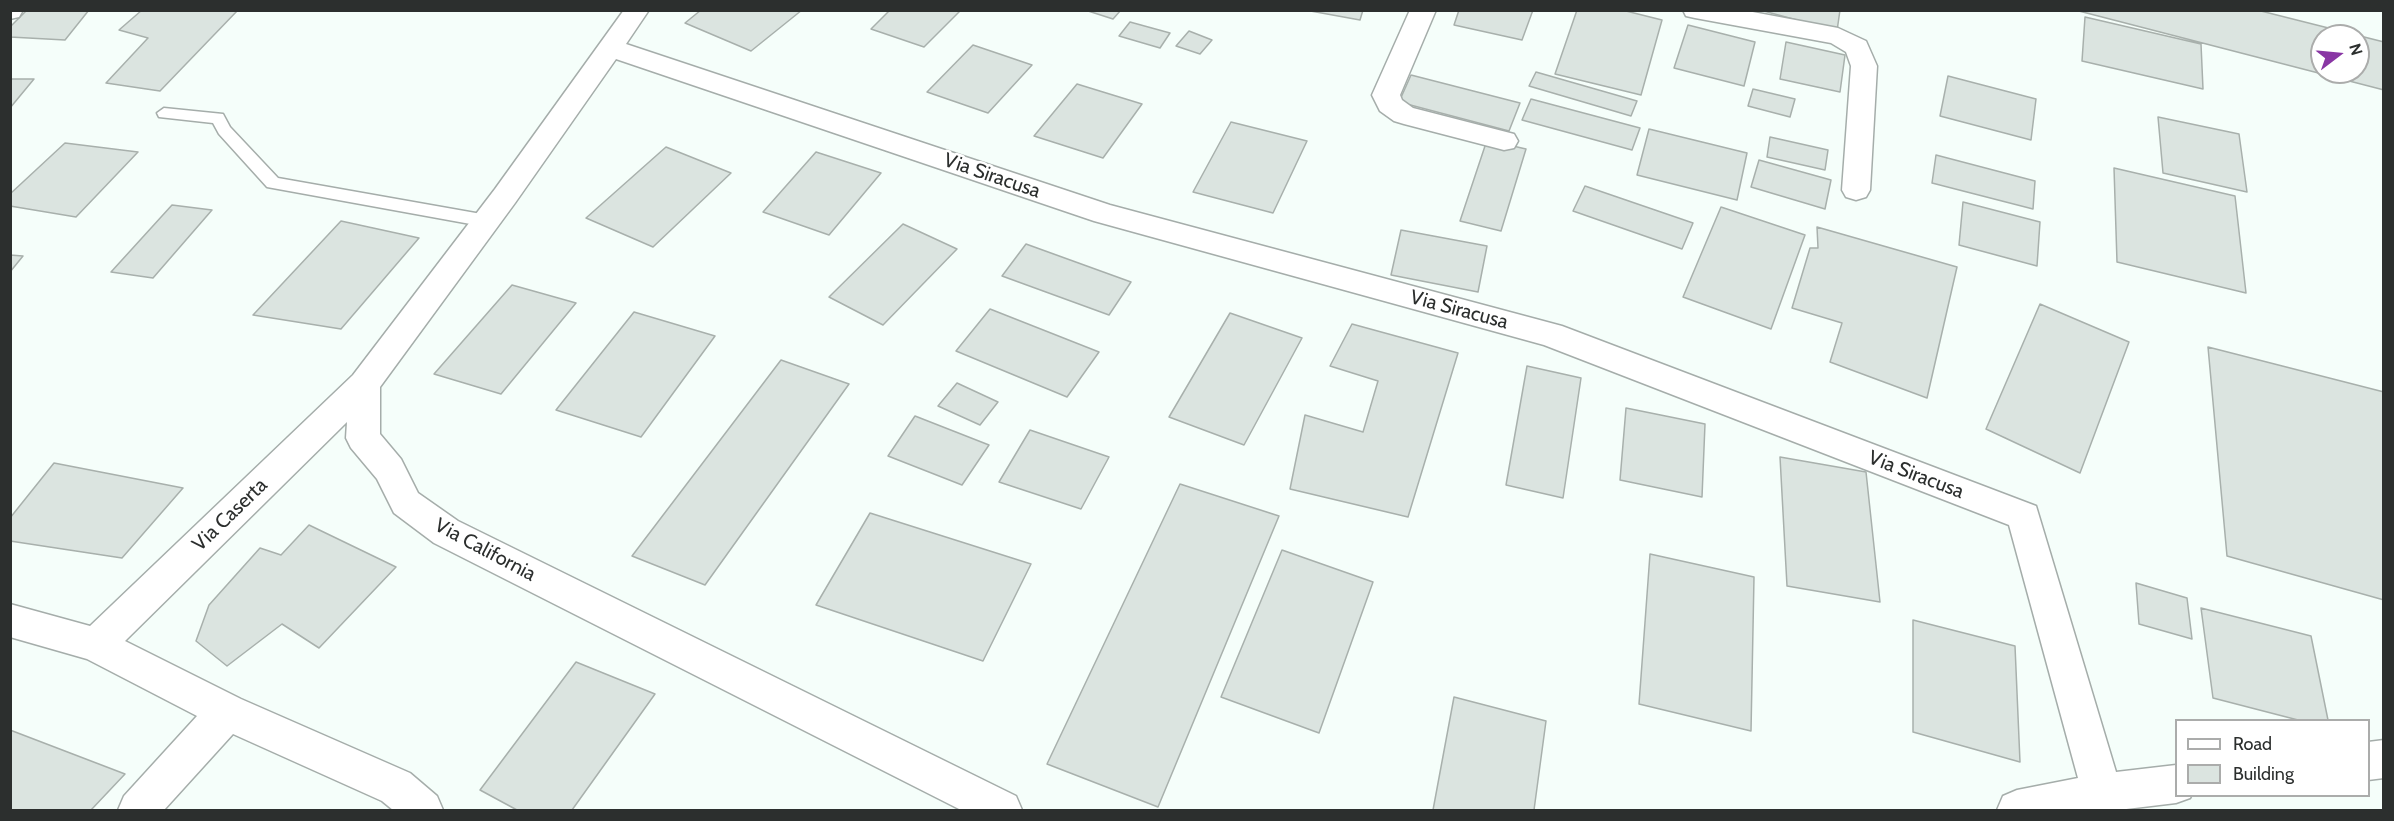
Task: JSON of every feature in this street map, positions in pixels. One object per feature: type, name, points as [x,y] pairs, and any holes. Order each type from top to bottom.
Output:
[{"type":"street","points":[[364,384],[487,220],[637,10]]},
{"type":"street","points":[[1423,10],[1386,95],[1390,105],[1404,115],[1504,141]]},
{"type":"street","points":[[1695,10],[1838,36],[1857,47],[1863,66],[1856,190]]},
{"type":"street","name":"Via Siracusa","points":[[611,48],[1104,214],[1551,335],[2024,516],[2102,792]]},
{"type":"street","name":"Via Caserta","points":[[96,645],[364,384]]},
{"type":"street","name":"Via California","points":[[364,384],[363,438],[389,469],[406,503],[446,532],[1002,810]]},
{"type":"street","points":[[10,620],[96,645],[227,712],[396,787],[423,810]]},
{"type":"street","points":[[138,810],[227,712]]},
{"type":"street","points":[[2017,810],[2102,792],[2175,784]]},
{"type":"lane","points":[[164,113],[218,118],[224,130],[273,183],[487,220]]},
{"type":"building","points":[[27,10],[89,10],[65,40],[10,37],[10,27]]},
{"type":"building","points":[[142,10],[238,10],[160,91],[106,83],[148,38],[119,30]]},
{"type":"building","points":[[701,10],[802,10],[751,51],[685,23]]},
{"type":"building","points":[[890,10],[961,10],[924,47],[871,29]]},
{"type":"building","points":[[1085,10],[1121,10],[1113,19]]},
{"type":"building","points":[[1305,10],[1363,10],[1360,20]]},
{"type":"building","points":[[1459,10],[1533,10],[1522,40],[1454,25]]},
{"type":"building","points":[[1577,10],[1622,10],[1662,20],[1641,95],[1555,74]]},
{"type":"building","points":[[1760,10],[1840,10],[1837,31]]},
{"type":"building","points":[[2075,10],[2257,10],[2313,24],[2310,24],[2310,71]]},
{"type":"building","points":[[2085,17],[2201,44],[2203,89],[2082,61]]},
{"type":"building","points":[[1130,22],[1170,33],[1160,48],[1119,36]]},
{"type":"building","points":[[1688,25],[1755,42],[1744,86],[1674,68]]},
{"type":"building","points":[[1189,31],[1212,40],[1200,54],[1176,46]]},
{"type":"building","points":[[2370,38],[2384,42],[2384,90],[2361,84],[2370,84]]},
{"type":"building","points":[[1786,42],[1845,55],[1840,92],[1780,79]]},
{"type":"building","points":[[973,45],[1032,65],[988,113],[927,92]]},
{"type":"building","points":[[1536,72],[1637,101],[1631,116],[1529,86]]},
{"type":"building","points":[[1411,75],[1520,103],[1509,131],[1399,102]]},
{"type":"building","points":[[1948,76],[2036,99],[2031,140],[1940,116]]},
{"type":"building","points":[[10,79],[34,79],[10,108]]},
{"type":"building","points":[[1077,84],[1142,104],[1103,158],[1034,136]]},
{"type":"building","points":[[1753,89],[1795,99],[1790,117],[1748,106]]},
{"type":"building","points":[[1531,99],[1640,128],[1632,150],[1522,120]]},
{"type":"building","points":[[2158,117],[2239,134],[2247,192],[2163,173]]},
{"type":"building","points":[[1231,122],[1307,141],[1273,213],[1193,192]]},
{"type":"building","points":[[1649,129],[1747,153],[1737,200],[1637,175]]},
{"type":"building","points":[[1770,137],[1828,150],[1825,170],[1767,157]]},
{"type":"building","points":[[1487,140],[1526,149],[1501,231],[1460,221]]},
{"type":"building","points":[[65,143],[138,152],[76,217],[10,206],[10,194]]},
{"type":"building","points":[[666,147],[731,173],[653,247],[586,218]]},
{"type":"building","points":[[816,152],[881,173],[829,235],[763,212]]},
{"type":"building","points":[[1936,155],[2035,181],[2033,209],[1932,183]]},
{"type":"building","points":[[1759,160],[1831,180],[1825,209],[1751,187]]},
{"type":"building","points":[[2114,168],[2235,196],[2246,293],[2117,262]]},
{"type":"building","points":[[1585,186],[1693,223],[1682,249],[1573,211]]},
{"type":"building","points":[[1963,202],[2040,222],[2037,266],[1959,245]]},
{"type":"building","points":[[172,205],[212,210],[153,278],[111,272]]},
{"type":"building","points":[[1721,207],[1805,235],[1771,329],[1683,297]]},
{"type":"building","points":[[341,221],[419,238],[341,329],[253,315]]},
{"type":"building","points":[[903,224],[957,249],[883,325],[829,297]]},
{"type":"building","points":[[1817,227],[1957,267],[1927,398],[1830,362],[1842,323],[1792,308],[1810,248],[1818,248]]},
{"type":"building","points":[[1401,230],[1487,246],[1478,292],[1391,275]]},
{"type":"building","points":[[1026,244],[1131,282],[1109,315],[1002,276]]},
{"type":"building","points":[[10,255],[23,256],[10,272]]},
{"type":"building","points":[[512,285],[576,303],[501,394],[434,374]]},
{"type":"building","points":[[2040,304],[2129,342],[2080,473],[1986,429]]},
{"type":"building","points":[[990,309],[1099,352],[1067,397],[956,351]]},
{"type":"building","points":[[634,312],[715,336],[641,437],[556,410]]},
{"type":"building","points":[[1230,313],[1302,338],[1244,445],[1169,417]]},
{"type":"building","points":[[1352,324],[1458,353],[1408,517],[1290,489],[1305,415],[1363,432],[1378,381],[1330,366]]},
{"type":"building","points":[[2208,347],[2384,392],[2384,600],[2227,556]]},
{"type":"building","points":[[781,360],[849,384],[705,585],[632,556]]},
{"type":"building","points":[[1527,366],[1581,378],[1563,498],[1506,485]]},
{"type":"building","points":[[957,383],[998,402],[980,425],[938,406]]},
{"type":"building","points":[[1626,408],[1705,424],[1702,497],[1620,480]]},
{"type":"building","points":[[915,416],[989,445],[962,485],[888,456]]},
{"type":"building","points":[[1030,430],[1109,457],[1081,509],[999,482]]},
{"type":"building","points":[[1780,457],[1866,472],[1880,602],[1787,586]]},
{"type":"building","points":[[54,463],[183,488],[122,558],[10,541],[10,518]]},
{"type":"building","points":[[1180,484],[1279,516],[1158,807],[1047,764]]},
{"type":"building","points":[[870,513],[1031,564],[983,661],[816,605]]},
{"type":"building","points":[[309,525],[396,567],[319,648],[282,624],[227,666],[196,641],[209,605],[260,548],[281,555]]},
{"type":"building","points":[[1282,550],[1373,582],[1319,733],[1221,697]]},
{"type":"building","points":[[1650,554],[1754,577],[1751,731],[1639,704]]},
{"type":"building","points":[[2136,583],[2187,598],[2192,639],[2139,624]]},
{"type":"building","points":[[2201,608],[2311,636],[2328,719],[2294,719],[2213,698]]},
{"type":"building","points":[[1913,620],[2015,646],[2020,762],[1913,732]]},
{"type":"building","points":[[576,662],[655,694],[572,810],[517,810],[480,790]]},
{"type":"building","points":[[1454,697],[1546,721],[1534,810],[1433,810]]},
{"type":"building","points":[[10,730],[125,774],[91,810],[10,810]]}]
